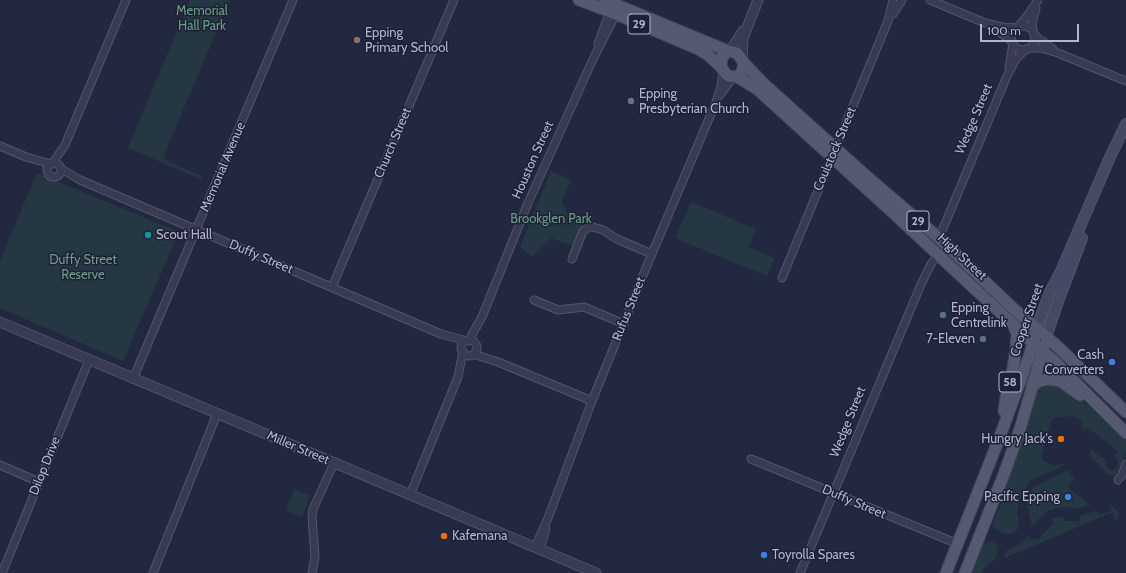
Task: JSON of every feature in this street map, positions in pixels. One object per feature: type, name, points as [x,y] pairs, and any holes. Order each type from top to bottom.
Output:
[{"type":"main road","name":"29","points":[[579,0],[613,6],[737,53],[743,61]]},
{"type":"main road","name":"29","points":[[613,6],[698,49],[708,55],[729,76],[735,77]]},
{"type":"main road","points":[[722,69],[722,57],[729,51]]},
{"type":"main road","points":[[735,77],[742,72],[743,61]]},
{"type":"main road","name":"High Street","points":[[743,61],[763,83],[834,153],[936,252],[1033,343],[1043,350],[1126,433]]},
{"type":"main road","name":"High Street","points":[[735,77],[757,89],[939,238],[1124,409]]},
{"type":"main road","name":"Cooper Street","points":[[946,573],[999,439],[1029,357],[1036,329],[1050,292],[1126,124]]},
{"type":"main road","name":"Cooper Street","points":[[965,573],[1004,474],[1060,296],[1083,235],[1126,132]]},
{"type":"main road","name":"Wedge Street","points":[[936,252],[939,238]]},
{"type":"main road","name":"58","points":[[999,439],[1015,360],[1017,339],[1014,324]]},
{"type":"main road","points":[[1032,386],[1039,380],[1049,379],[1060,381],[1104,412]]},
{"type":"main road","points":[[958,544],[976,527],[984,527]]},
{"type":"street","points":[[26,157],[50,176],[60,174],[65,145],[126,0]]},
{"type":"street","name":"Memorial Avenue","points":[[133,379],[293,0]]},
{"type":"street","name":"Church Street","points":[[332,287],[454,0]]},
{"type":"street","points":[[743,61],[743,38],[758,0]]},
{"type":"street","name":"Coulstock Street","points":[[782,278],[888,21],[893,0]]},
{"type":"street","name":"Coulstock Street","points":[[888,21],[902,0]]},
{"type":"street","points":[[932,0],[985,23],[1002,27],[1028,27],[1058,53]]},
{"type":"street","points":[[1012,42],[1012,34],[1038,0]]},
{"type":"street","points":[[1027,49],[1034,42],[1032,23],[1038,0]]},
{"type":"street","name":"Houston Street","points":[[468,340],[482,317],[528,204],[593,59],[613,6]]},
{"type":"street","points":[[729,51],[749,22]]},
{"type":"street","points":[[985,23],[1012,42],[1019,49],[1041,48],[1058,53],[1126,81]]},
{"type":"street","name":"Wedge Street","points":[[1007,76],[1012,57],[1012,42]]},
{"type":"street","name":"Wedge Street","points":[[939,238],[1007,76],[1016,59],[1027,49]]},
{"type":"street","name":"Rufus Street","points":[[537,549],[592,401],[716,102],[721,86],[722,69]]},
{"type":"street","name":"Rufus Street","points":[[716,102],[735,77]]},
{"type":"street","points":[[48,173],[48,169],[65,145]]},
{"type":"street","points":[[0,146],[26,157],[56,164],[60,167]]},
{"type":"street","name":"Duffy Street","points":[[60,167],[80,180],[442,334],[468,340]]},
{"type":"street","name":"Duffy Street","points":[[56,176],[80,180]]},
{"type":"street","points":[[572,259],[583,231],[589,227],[603,230],[617,239],[652,254]]},
{"type":"street","name":"Wedge Street","points":[[800,573],[936,252]]},
{"type":"street","points":[[534,300],[558,310],[584,308],[624,324]]},
{"type":"street","name":"Houston Street","points":[[410,495],[458,377],[475,351],[482,317]]},
{"type":"street","name":"Miller Street","points":[[0,322],[596,573]]},
{"type":"street","name":"Duffy Street","points":[[442,334],[462,351]]},
{"type":"street","points":[[468,340],[474,341],[475,351],[468,355],[462,351],[463,343],[468,340]]},
{"type":"street","name":"Houston Street","points":[[458,377],[462,351]]},
{"type":"street","points":[[475,351],[592,401]]},
{"type":"street","name":"Dilop Drive","points":[[2,573],[89,360]]},
{"type":"street","points":[[153,573],[217,414]]},
{"type":"street","name":"Duffy Street","points":[[751,459],[958,544]]},
{"type":"street","points":[[312,573],[315,556],[312,518],[313,510],[334,463]]},
{"type":"street","points":[[1126,464],[1122,475],[1118,480],[1126,474]]},
{"type":"street","points":[[0,465],[39,482]]},
{"type":"green space","name":"Memorial Hall Park","points":[[190,0],[230,0],[164,155],[167,161],[202,176],[201,179],[128,148]]},
{"type":"green space","name":"Brookglen Park","points":[[551,171],[571,180],[562,201],[569,217],[583,224],[573,246],[551,238],[532,257],[520,247]]},
{"type":"green space","name":"Duffy Street Reserve","points":[[37,173],[179,232],[123,361],[0,308],[0,260]]},
{"type":"green space","points":[[691,202],[756,229],[749,247],[775,258],[767,276],[675,238]]},
{"type":"green space","points":[[1042,382],[1069,388],[1122,436],[1126,441],[1126,452],[1123,465],[1121,470],[1115,475],[1109,475],[1091,457],[1091,449],[1107,461],[1106,465],[1109,470],[1115,469],[1118,466],[1118,461],[1114,456],[1118,451],[1088,428],[1082,429],[1081,421],[1074,416],[1053,418],[1041,457],[1043,461],[1055,466],[1062,463],[1065,465],[1030,481],[1020,498],[1017,511],[1019,521],[1017,530],[1012,534],[1004,534],[994,528],[994,521],[1003,499],[1009,475],[1037,388]]},
{"type":"green space","points":[[1066,471],[1070,471],[1071,476],[1075,478],[1068,487],[1090,505],[1079,508],[1062,507],[1047,511],[1030,528],[1031,523],[1027,504],[1030,492],[1035,486]]},
{"type":"green space","points":[[294,489],[310,495],[302,517],[286,510]]},
{"type":"green space","points":[[1109,505],[1117,510],[1119,515],[1116,520],[1113,512],[1005,558],[1004,556],[1008,549],[1020,544],[1029,534],[1030,541],[1034,538],[1037,541],[1050,526],[1054,524],[1052,519],[1064,517],[1064,521],[1080,521],[1080,516],[1096,511],[1098,515],[1111,511]]},
{"type":"green space","points":[[992,542],[998,547],[995,559],[984,568],[982,573],[970,573],[981,546]]},
{"type":"place","name":"Epping Primary School","points":[[357,40]]},
{"type":"place","name":"Epping Presbyterian Church","points":[[631,101]]},
{"type":"place","name":"Scout Hall","points":[[148,235]]},
{"type":"place","name":"Epping Centrelink","points":[[943,315]]},
{"type":"place","name":"7-Eleven","points":[[983,339]]},
{"type":"place","name":"Cash Converters","points":[[1112,362]]},
{"type":"place","name":"Hungry Jack's","points":[[1061,439]]},
{"type":"place","name":"Pacific Epping","points":[[1068,497]]},
{"type":"place","name":"Kafemana","points":[[444,536]]},
{"type":"place","name":"Toyrolla Spares","points":[[764,555]]}]
